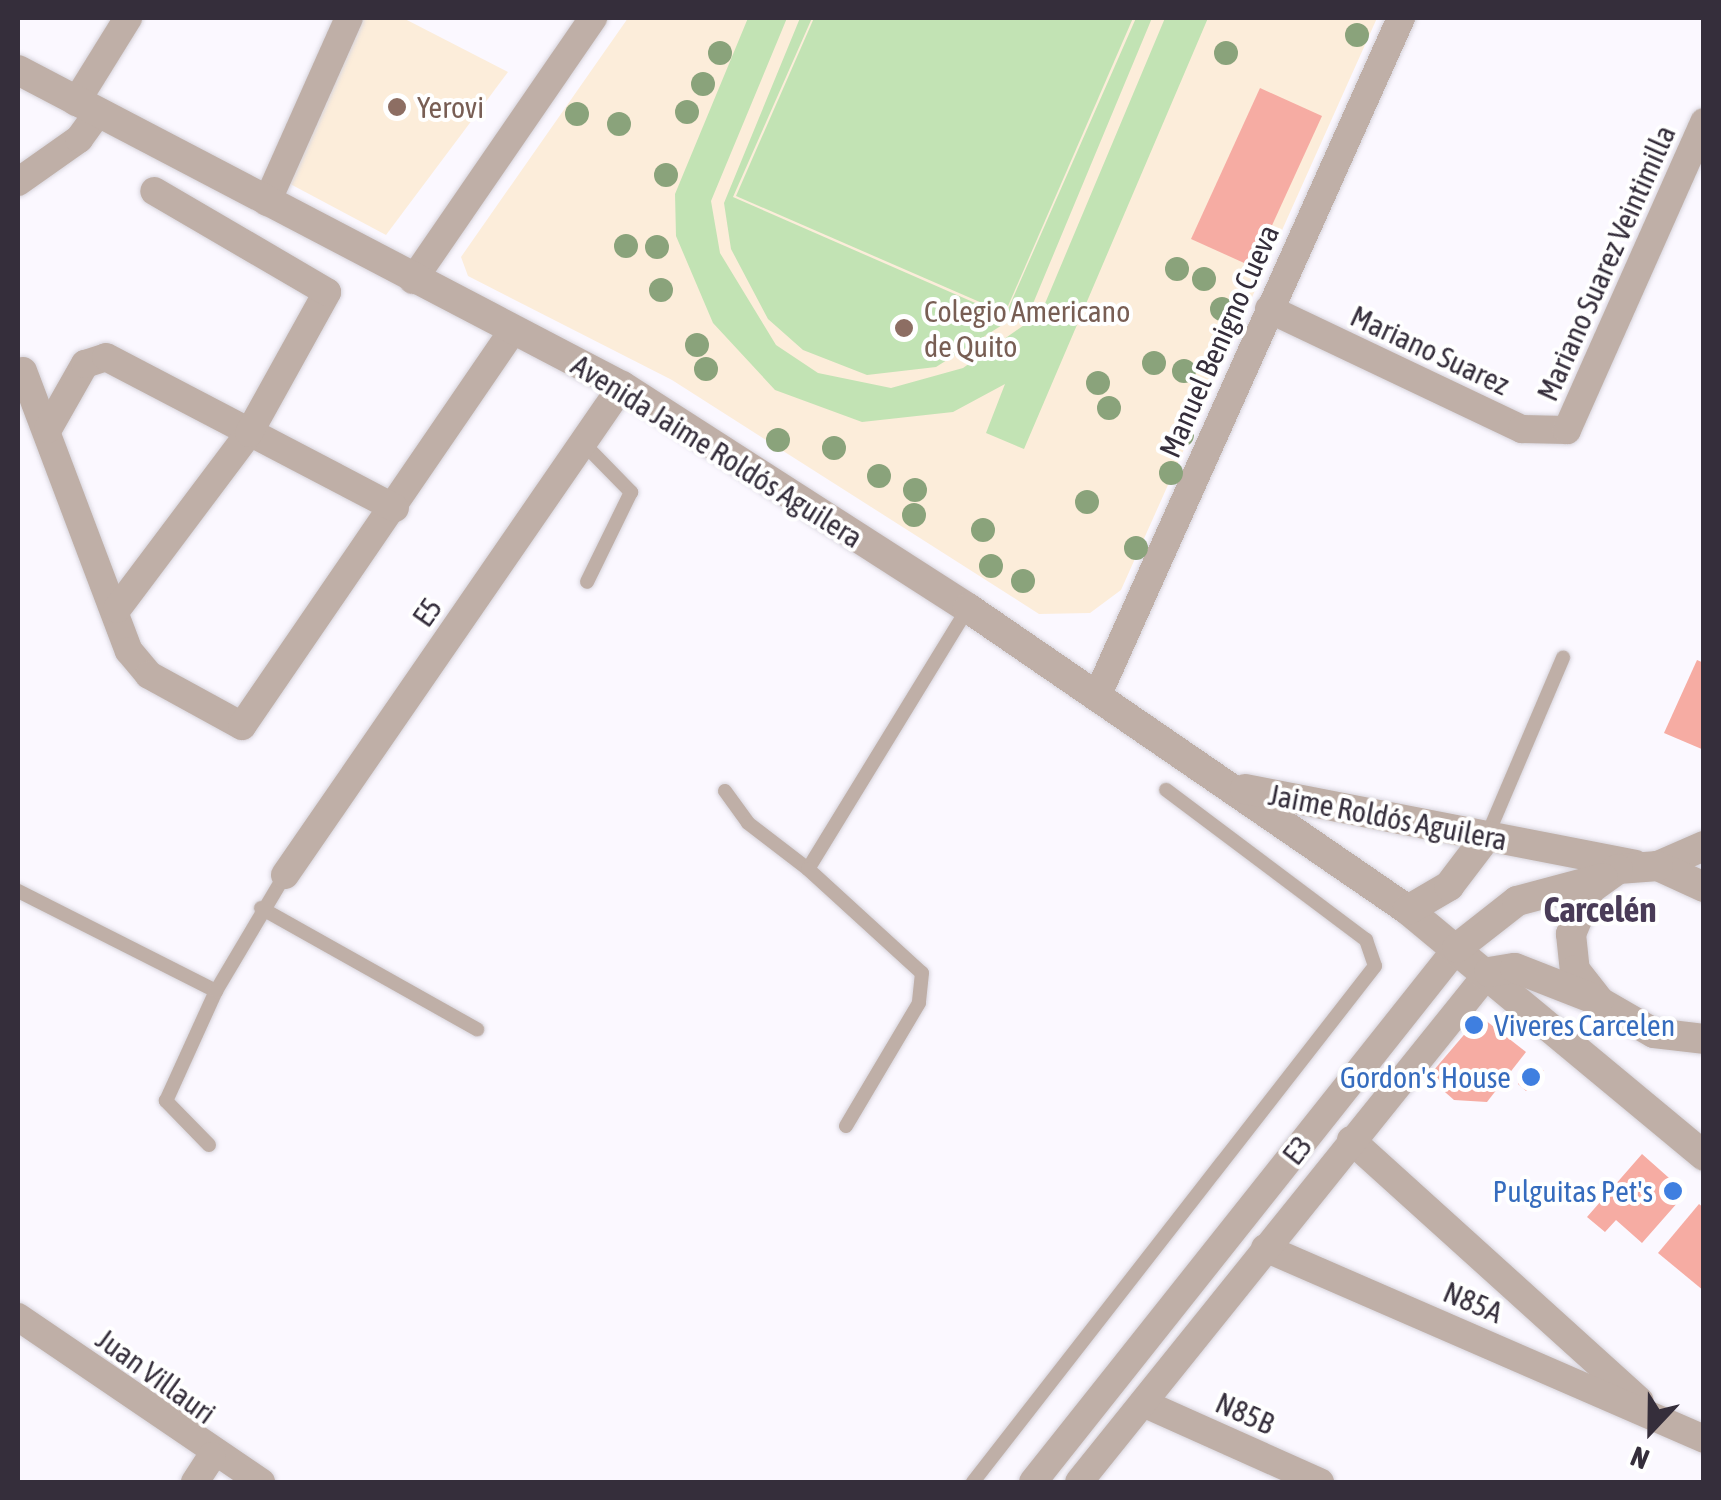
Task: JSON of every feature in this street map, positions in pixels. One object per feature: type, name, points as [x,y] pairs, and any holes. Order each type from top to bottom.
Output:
[{"type":"street","points":[[18,182],[78,139],[87,108],[128,18]]},
{"type":"street","points":[[267,202],[349,18]]},
{"type":"street","name":"Manuel Benigno Cueva","points":[[1099,692],[1401,18]]},
{"type":"street","points":[[413,280],[584,21]]},
{"type":"street","name":"Avenida Jaime Roldós Aguilera","points":[[18,70],[622,386],[1099,692],[1235,787]]},
{"type":"street","name":"Mariano Suarez Veintimilla","points":[[1567,430],[1704,122]]},
{"type":"street","points":[[117,609],[249,433],[327,292],[154,191]]},
{"type":"street","name":"Mariano Suarez","points":[[1269,308],[1522,429],[1567,430]]},
{"type":"street","points":[[24,372],[138,666],[242,726],[395,508],[512,330]]},
{"type":"street","points":[[48,429],[85,364],[106,358],[395,508]]},
{"type":"street","name":"E5","points":[[285,876],[622,386]]},
{"type":"street","name":"Jaime Roldós Aguilera","points":[[1235,787],[1646,865],[1704,887]]},
{"type":"street","name":"Jaime Roldós Aguilera","points":[[1235,787],[1457,948]]},
{"type":"street","points":[[1408,910],[1450,886],[1488,836]]},
{"type":"street","name":"E3","points":[[1034,1482],[1457,948],[1518,900],[1704,846]]},
{"type":"street","points":[[1600,1002],[1575,970],[1571,934],[1581,902],[1603,878]]},
{"type":"street","points":[[1457,948],[1704,1156]]},
{"type":"street","points":[[1488,972],[1515,968],[1600,1002],[1654,1034],[1704,1039]]},
{"type":"street","name":"E3","points":[[1080,1482],[1488,972]]},
{"type":"street","name":"N85A","points":[[1351,1140],[1656,1415]]},
{"type":"street","name":"N85A","points":[[1265,1248],[1704,1438]]},
{"type":"street","name":"Juan Villauri","points":[[18,1316],[212,1456],[261,1482]]},
{"type":"street","name":"N85B","points":[[1143,1403],[1320,1482]]},
{"type":"street","points":[[195,1482],[212,1456]]},
{"type":"lane","points":[[583,443],[631,492],[587,582]]},
{"type":"lane","points":[[808,869],[968,608]]},
{"type":"lane","points":[[1488,836],[1563,658]]},
{"type":"lane","points":[[972,1482],[1375,966],[1366,940],[1166,790]]},
{"type":"lane","points":[[726,791],[748,823],[808,869],[922,973],[919,1002],[846,1126]]},
{"type":"lane","points":[[209,1146],[166,1101],[216,990],[261,908],[285,876]]},
{"type":"lane","points":[[18,891],[216,990]]},
{"type":"lane","points":[[261,908],[478,1029]]},
{"type":"shaded area","name":"Yerovi","points":[[351,18],[403,18],[508,72],[386,235],[279,178]]},
{"type":"shaded area","name":"Colegio Americano de Quito","points":[[628,18],[1377,18],[1121,590],[1090,613],[1039,614],[672,380],[468,276],[461,257]]},
{"type":"green space","points":[[748,18],[787,18],[711,201],[720,253],[776,345],[818,373],[891,388],[963,368],[1041,313],[1165,18],[1208,18],[1024,449],[986,433],[1005,384],[953,412],[862,422],[775,390],[713,323],[676,236],[675,194]]},
{"type":"green space","points":[[800,18],[812,18],[733,197],[1005,316],[1136,18],[1152,18],[1032,306],[936,367],[867,375],[803,350],[768,319],[731,249],[724,203]]},
{"type":"green space","points":[[814,18],[1133,18],[1005,313],[736,196]]},
{"type":"building","points":[[1260,88],[1322,116],[1253,267],[1191,239]]},
{"type":"building","points":[[1697,660],[1704,663],[1704,750],[1664,733]]},
{"type":"building","points":[[1480,1016],[1526,1052],[1487,1102],[1454,1100],[1428,1077]]},
{"type":"building","name":"Gordon's House","points":[[1536,1064],[1544,1071],[1526,1091],[1518,1084]]},
{"type":"building","points":[[1642,1154],[1686,1193],[1642,1243],[1616,1220],[1605,1232],[1587,1217]]},
{"type":"building","points":[[1699,1204],[1704,1208],[1704,1291],[1658,1253]]},
{"type":"place","name":"Yerovi","points":[[397,107]]},
{"type":"place","name":"Colegio Americano de Quito","points":[[904,328]]},
{"type":"place","name":"Viveres Carcelen","points":[[1474,1025]]},
{"type":"place","name":"Gordon's House","points":[[1531,1077]]},
{"type":"place","name":"Pulguitas Pet's","points":[[1673,1191]]},
{"type":"district","name":"Carcelén","points":[[1600,909]]}]
